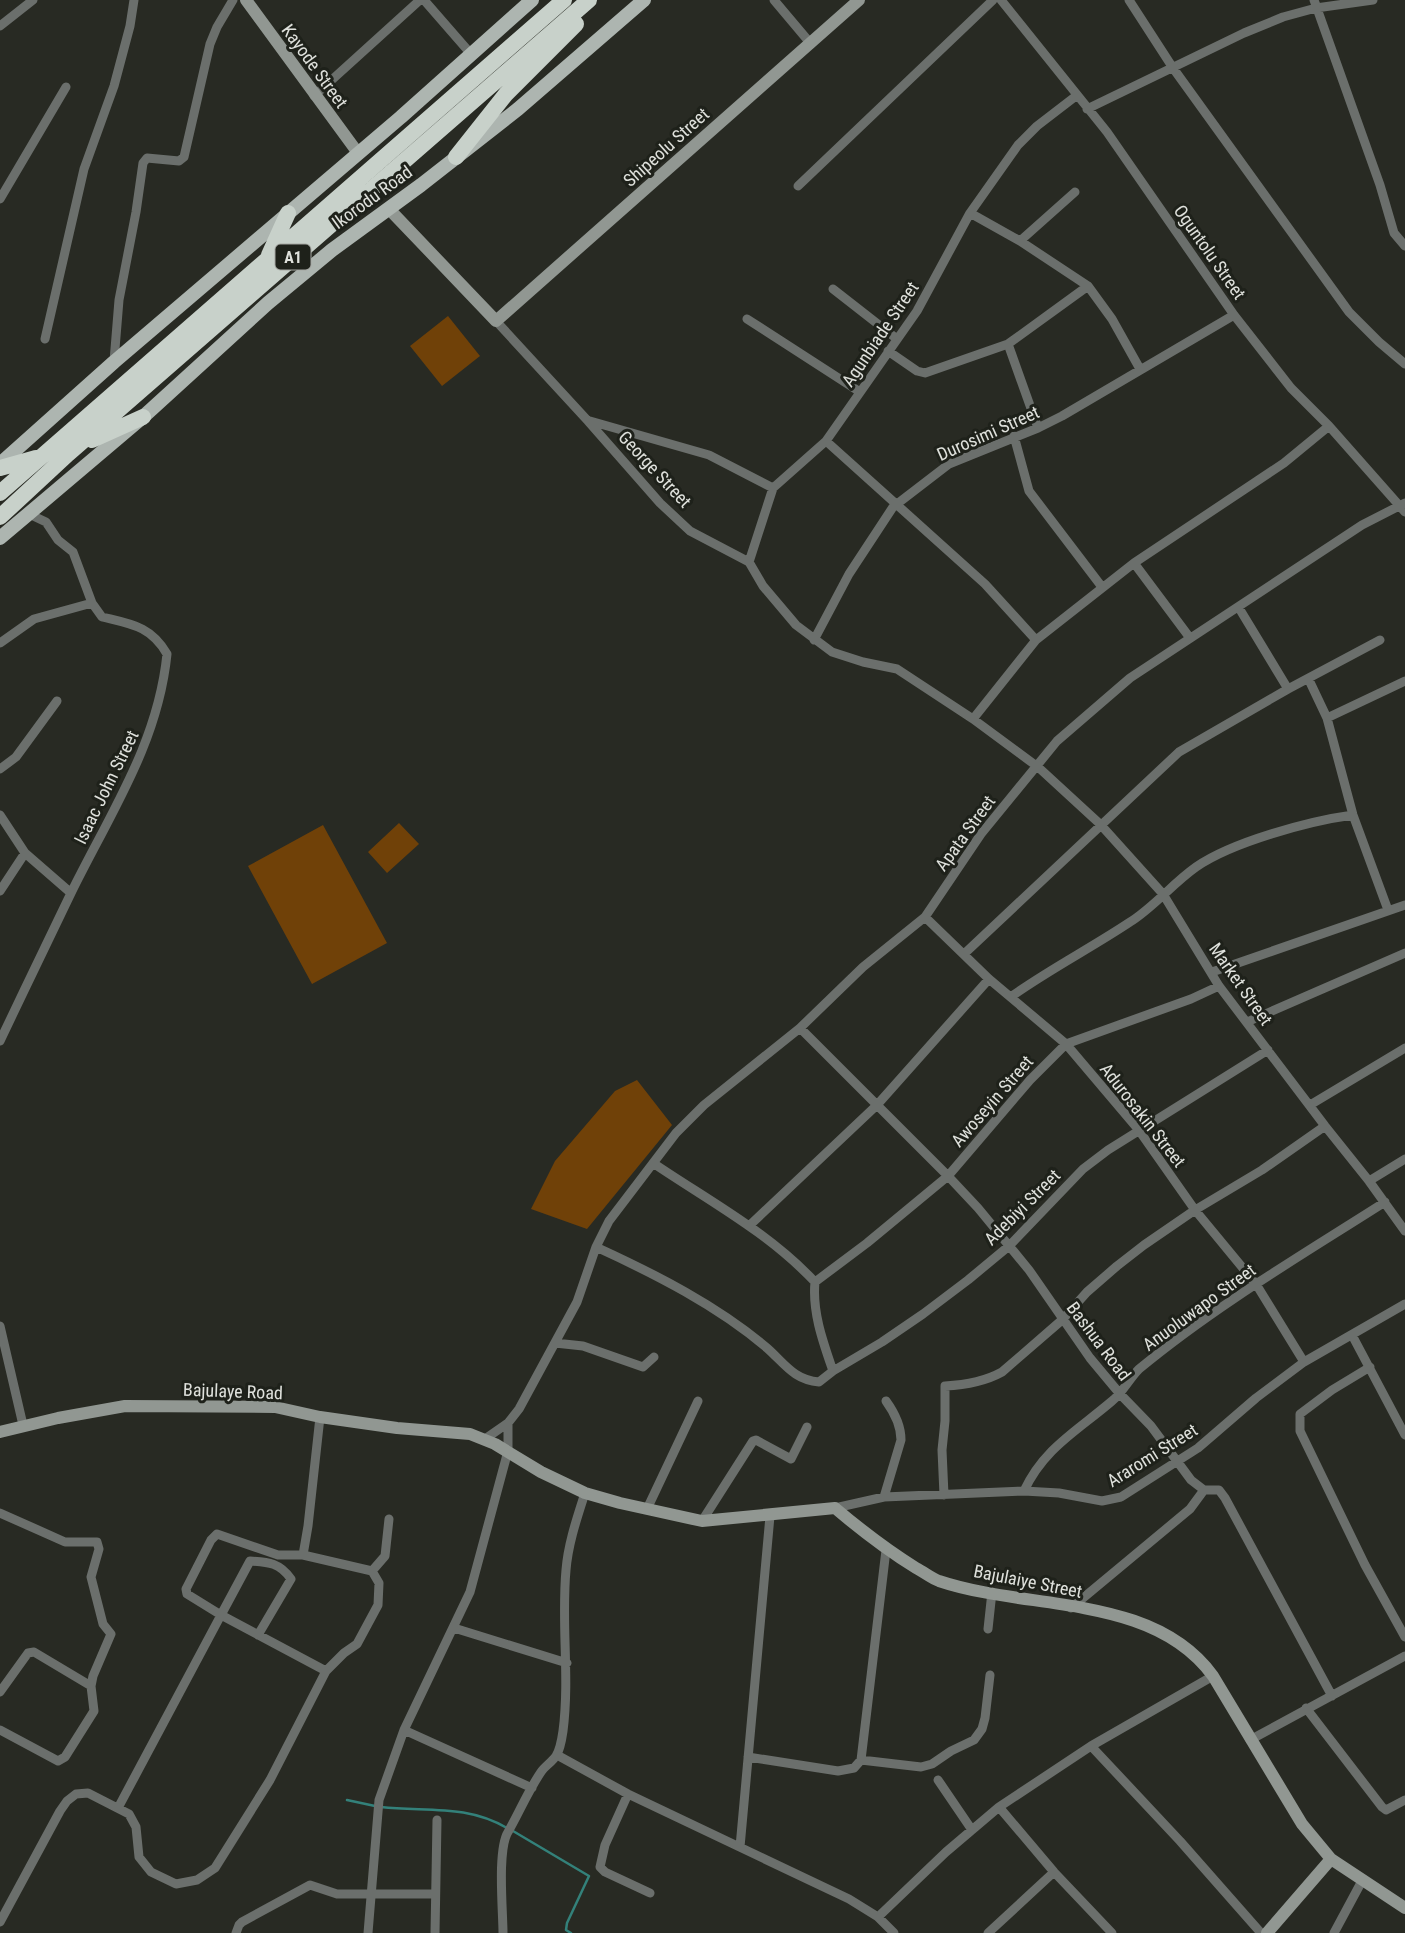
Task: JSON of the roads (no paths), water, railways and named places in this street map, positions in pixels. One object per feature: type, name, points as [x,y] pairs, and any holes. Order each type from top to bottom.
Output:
[{"type":"highway","name":"Ikorodu Road","points":[[0,493],[564,0]]},
{"type":"highway","name":"Ikorodu Road","points":[[0,517],[68,454],[589,0]]},
{"type":"highway","points":[[456,157],[506,94],[576,24],[589,0]]},
{"type":"highway","points":[[266,261],[288,213]]},
{"type":"highway","points":[[68,454],[143,417]]},
{"type":"highway","points":[[0,466],[42,456]]},
{"type":"highway","points":[[0,527],[30,491]]},
{"type":"main road","points":[[0,466],[114,362],[401,117],[532,0]]},
{"type":"main road","name":"Ikorodu Road","points":[[0,538],[143,417],[268,303],[332,250],[522,105],[643,0]]},
{"type":"street","points":[[0,26],[33,0]]},
{"type":"street","points":[[45,339],[84,169],[124,56],[134,0]]},
{"type":"street","points":[[114,362],[119,300],[143,163],[147,158],[179,160],[184,157],[210,44],[216,27],[233,0]]},
{"type":"street","name":"Kayode Street","points":[[246,0],[358,153]]},
{"type":"street","points":[[314,96],[420,0],[471,54]]},
{"type":"street","points":[[774,0],[811,44]]},
{"type":"street","name":"Shipeolu Street","points":[[496,321],[859,0]]},
{"type":"street","points":[[798,186],[993,0]]},
{"type":"street","name":"Oguntolu Street","points":[[1001,0],[1123,154],[1234,315],[1291,388],[1404,507]]},
{"type":"street","points":[[1129,0],[1173,68],[1349,312],[1405,364]]},
{"type":"street","points":[[1087,109],[1273,21],[1315,4],[1373,0]]},
{"type":"street","points":[[1315,4],[1394,233],[1405,246]]},
{"type":"street","points":[[0,199],[66,87]]},
{"type":"street","name":"Agunbiade Street","points":[[773,488],[826,441],[917,311],[970,213],[1022,140],[1076,96]]},
{"type":"street","points":[[1020,241],[1075,192]]},
{"type":"street","name":"George Street","points":[[389,209],[589,421],[660,503],[691,531],[749,562],[763,586],[787,615],[814,640],[832,652],[897,669],[1038,766]]},
{"type":"street","points":[[970,213],[1020,241],[1088,286],[1112,319],[1140,369]]},
{"type":"street","points":[[888,351],[917,371],[925,373],[1008,344],[1088,286]]},
{"type":"street","points":[[833,289],[897,339]]},
{"type":"street","name":"Durosimi Street","points":[[814,640],[849,574],[889,512],[949,464],[1038,428],[1234,315]]},
{"type":"street","points":[[747,319],[860,392]]},
{"type":"street","points":[[1008,344],[1038,428]]},
{"type":"street","points":[[589,421],[709,455],[773,488],[749,562]]},
{"type":"street","points":[[973,719],[1036,640],[1134,563],[1284,463],[1329,426]]},
{"type":"street","points":[[1014,436],[1029,491],[1102,587]]},
{"type":"street","points":[[826,441],[985,584],[1036,640]]},
{"type":"street","name":"Apata Street","points":[[508,1423],[519,1409],[577,1302],[598,1243],[609,1221],[676,1133],[704,1105],[800,1028],[863,967],[925,917],[981,835],[1058,741],[1130,678],[1362,526],[1404,507]]},
{"type":"street","points":[[0,643],[34,619],[92,603],[73,552],[58,540],[46,522],[29,514]]},
{"type":"street","points":[[1134,563],[1190,638]]},
{"type":"street","name":"Isaac John Street","points":[[0,1041],[3,1025],[140,761],[156,716],[167,654],[162,645],[139,625],[102,617],[92,603]]},
{"type":"street","points":[[1239,608],[1287,689]]},
{"type":"street","points":[[964,954],[1178,752],[1287,689],[1309,680],[1380,640]]},
{"type":"street","points":[[1309,680],[1327,718],[1353,815],[1388,910]]},
{"type":"street","points":[[1327,718],[1405,681]]},
{"type":"street","points":[[0,769],[16,757],[57,701]]},
{"type":"street","name":"Market Street","points":[[1038,766],[1100,824],[1163,894],[1219,986],[1405,1231]]},
{"type":"street","points":[[0,815],[25,853],[71,893]]},
{"type":"street","points":[[1012,996],[1050,969],[1133,921],[1197,866],[1236,847],[1323,819],[1353,815]]},
{"type":"street","points":[[0,891],[25,853]]},
{"type":"street","points":[[1212,972],[1405,905]]},
{"type":"street","name":"Adurosakin Street","points":[[925,917],[989,979],[1066,1044],[1138,1129],[1195,1210],[1256,1284],[1304,1362]]},
{"type":"street","points":[[1247,1021],[1405,953]]},
{"type":"street","points":[[750,1225],[877,1105],[989,979]]},
{"type":"street","name":"Awoseyin Street","points":[[815,1282],[948,1176],[1030,1080],[1066,1044],[1191,999],[1219,986]]},
{"type":"street","name":"Bashua Road","points":[[800,1028],[948,1176],[1009,1246],[1029,1270],[1062,1320],[1120,1394],[1151,1426],[1191,1480],[1204,1490],[1219,1490],[1226,1498],[1332,1696]]},
{"type":"street","points":[[1310,1105],[1405,1048]]},
{"type":"street","name":"Adebiyi Street","points":[[598,1243],[710,1308],[756,1339],[800,1379],[819,1382],[923,1314],[1009,1246],[1083,1169],[1138,1129],[1268,1050]]},
{"type":"street","points":[[944,1495],[944,1386],[971,1383],[1002,1372],[1062,1320],[1087,1292],[1117,1266],[1195,1210],[1262,1170],[1325,1126]]},
{"type":"street","points":[[1369,1181],[1405,1159]]},
{"type":"street","points":[[653,1163],[750,1225],[794,1260],[815,1282],[814,1296],[820,1332],[833,1371]]},
{"type":"street","name":"Anuoluwapo Street","points":[[1024,1491],[1033,1473],[1052,1450],[1120,1394],[1136,1372],[1256,1284],[1385,1202]]},
{"type":"street","name":"Araromi Street","points":[[835,1508],[884,1497],[1024,1491],[1110,1500],[1132,1490],[1198,1448],[1256,1398],[1304,1362],[1405,1304]]},
{"type":"street","points":[[0,1325],[23,1425]]},
{"type":"street","points":[[1352,1335],[1405,1435]]},
{"type":"street","points":[[555,1343],[583,1346],[643,1367],[654,1357]]},
{"type":"street","points":[[1370,1367],[1332,1390],[1300,1415],[1300,1431],[1365,1565],[1405,1637]]},
{"type":"street","points":[[647,1509],[698,1401]]},
{"type":"street","points":[[884,1497],[901,1440],[901,1430],[886,1401]]},
{"type":"street","name":"Bajulaye Road","points":[[0,1432],[23,1425],[125,1406],[275,1407],[320,1417],[397,1428],[470,1434],[485,1439],[541,1472],[585,1493]]},
{"type":"street","points":[[303,1555],[320,1417]]},
{"type":"street","points":[[485,1439],[508,1423]]},
{"type":"street","points":[[368,1933],[378,1804],[404,1730],[470,1592],[508,1451],[508,1423]]},
{"type":"street","points":[[702,1521],[753,1441],[756,1440],[791,1459],[807,1427]]},
{"type":"street","points":[[1071,1608],[1191,1509],[1204,1490]]},
{"type":"street","points":[[503,1933],[503,1856],[510,1830],[543,1769],[557,1755],[563,1731],[567,1663],[566,1568],[570,1540],[585,1493],[702,1521],[835,1508]]},
{"type":"street","name":"Bajulaiye Street","points":[[835,1508],[886,1550],[936,1580],[1112,1614],[1142,1622],[1179,1642],[1202,1660],[1302,1824],[1331,1859],[1405,1908]]},
{"type":"street","points":[[0,1513],[65,1542],[97,1542],[99,1549],[91,1577],[103,1624],[111,1634],[91,1686],[94,1711],[65,1757],[58,1760],[0,1730]]},
{"type":"street","points":[[740,1847],[770,1516]]},
{"type":"street","points":[[372,1571],[384,1556],[389,1519]]},
{"type":"street","points":[[0,1922],[67,1801],[76,1794],[88,1793],[129,1814],[138,1835],[139,1857],[151,1872],[176,1884],[197,1880],[209,1872],[230,1847],[270,1780],[326,1671],[357,1644],[378,1605],[379,1583],[372,1571],[303,1555],[278,1555],[217,1534],[206,1548],[186,1589],[187,1594],[326,1671]]},
{"type":"street","points":[[748,1757],[838,1771],[854,1769],[862,1760],[886,1550]]},
{"type":"street","points":[[118,1808],[250,1561],[283,1567],[292,1579],[258,1634]]},
{"type":"street","points":[[988,1629],[992,1592]]},
{"type":"street","points":[[454,1629],[567,1663]]},
{"type":"street","points":[[0,1692],[28,1653],[34,1652],[91,1686]]},
{"type":"street","points":[[1250,1740],[1405,1656]]},
{"type":"street","points":[[862,1760],[921,1767],[932,1764],[974,1740],[982,1729],[985,1718],[990,1675]]},
{"type":"street","points":[[878,1917],[999,1807],[1091,1746],[1213,1676]]},
{"type":"street","points":[[1306,1708],[1382,1807],[1386,1810],[1405,1800]]},
{"type":"street","points":[[404,1730],[532,1788]]},
{"type":"street","points":[[1091,1746],[1264,1933],[1331,1859]]},
{"type":"street","points":[[557,1755],[628,1794],[849,1899],[878,1917],[894,1933]]},
{"type":"street","points":[[938,1780],[972,1830]]},
{"type":"street","points":[[628,1794],[605,1845],[600,1867],[605,1872],[650,1893]]},
{"type":"street","points":[[999,1807],[1054,1872],[1112,1933]]},
{"type":"street","points":[[435,1933],[437,1820]]},
{"type":"street","points":[[988,1933],[1054,1872]]},
{"type":"street","points":[[1334,1933],[1363,1879]]},
{"type":"street","points":[[236,1933],[242,1922],[310,1885],[337,1894],[435,1894]]},
{"type":"waterway","points":[[347,1800],[375,1806]]},
{"type":"waterway","points":[[381,1807],[461,1812],[492,1820],[507,1828]]},
{"type":"waterway","points":[[513,1831],[589,1876],[567,1923],[566,1930],[571,1933]]}]
